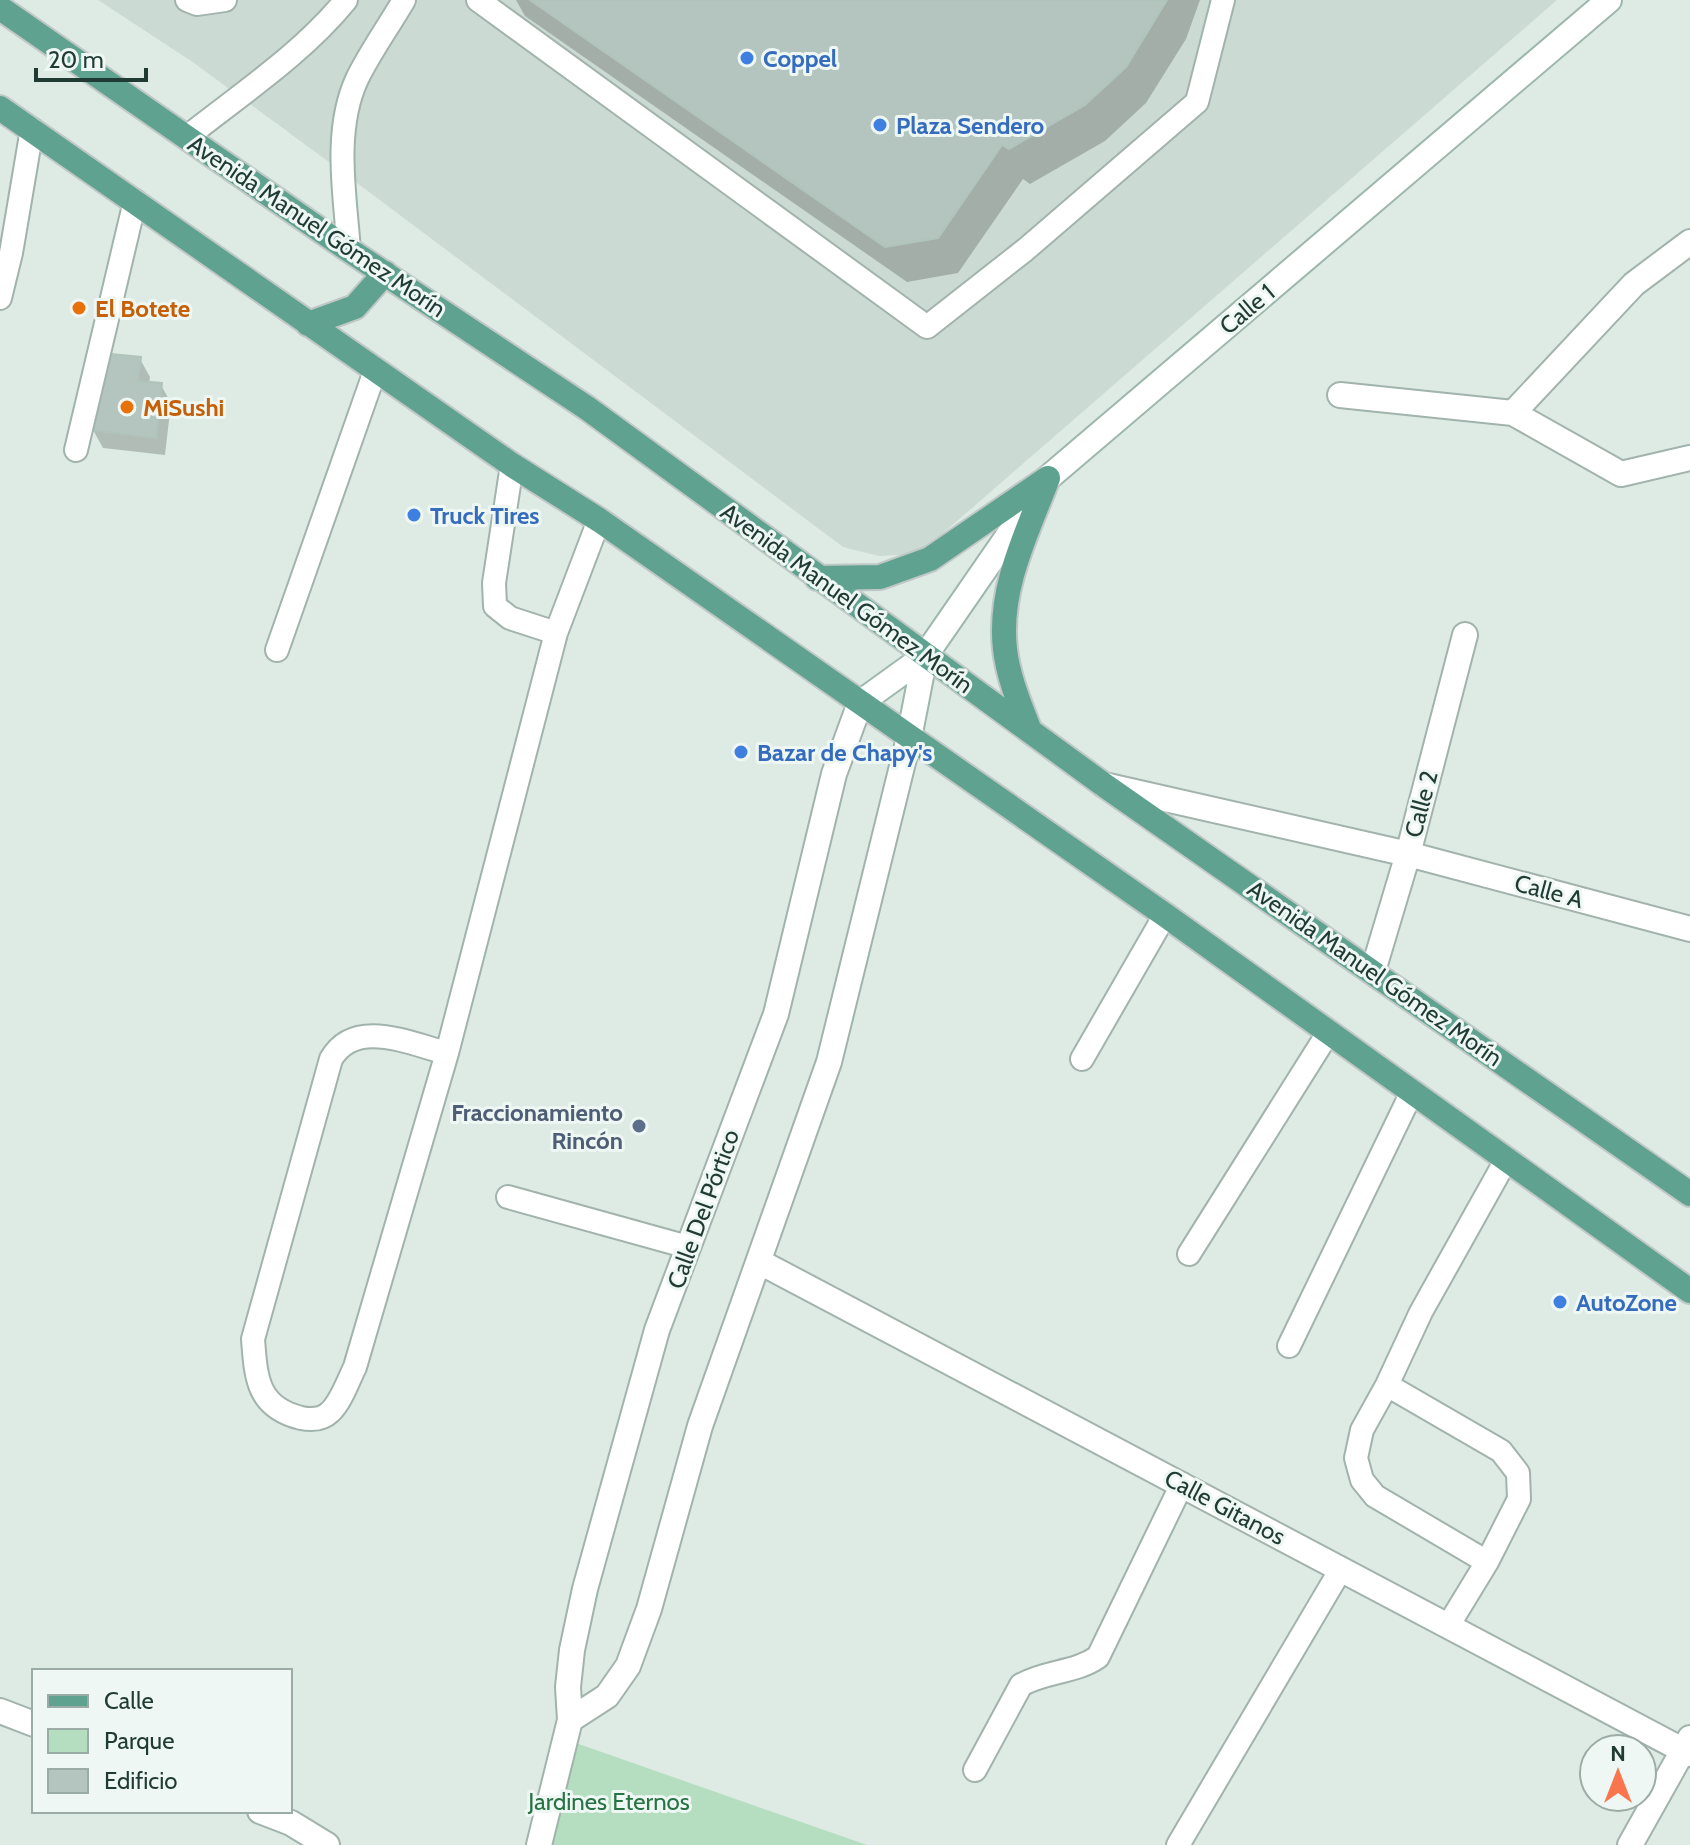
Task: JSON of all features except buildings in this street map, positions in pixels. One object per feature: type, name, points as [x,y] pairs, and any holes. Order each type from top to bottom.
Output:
[{"type":"main road","name":"Avenida Manuel Gómez Morín","points":[[0,8],[349,250],[587,408],[1104,785],[1690,1194]]},
{"type":"main road","points":[[0,108],[375,371],[599,520],[1165,915],[1690,1291]]},
{"type":"main road","points":[[308,324],[355,307],[385,273]]},
{"type":"main road","points":[[817,578],[880,577],[930,559],[1048,478]]},
{"type":"main road","points":[[1030,731],[1011,676],[1005,650],[1004,621],[1012,573],[1048,478]]},
{"type":"street","name":"Calle 1","points":[[860,703],[925,656],[1048,478],[1598,4]]},
{"type":"street","points":[[1513,413],[1634,284],[1690,242]]},
{"type":"street","points":[[1340,395],[1513,413],[1621,474],[1690,458]]},
{"type":"street","name":"Calle 2","points":[[1373,971],[1408,854],[1465,635]]},
{"type":"street","name":"Calle 1","points":[[909,738],[925,656]]},
{"type":"street","name":"Calle Del Pórtico","points":[[539,1845],[570,1720],[568,1687],[585,1589],[657,1330],[776,1014],[834,774],[860,703]]},
{"type":"street","points":[[570,1720],[607,1696],[628,1666],[649,1609],[700,1426],[829,1062],[909,738]]},
{"type":"street","name":"Calle A","points":[[1104,785],[1408,854],[1690,929]]},
{"type":"street","name":"Calle Gitanos","points":[[760,1262],[1448,1626],[1688,1747]]},
{"type":"street","points":[[0,1711],[32,1723]]},
{"type":"street","points":[[1630,1845],[1688,1747]]},
{"type":"street","points":[[265,1813],[291,1823],[327,1845]]},
{"type":"lane","points":[[187,0],[197,4],[225,0]]},
{"type":"lane","points":[[187,137],[292,55],[326,25],[346,0]]},
{"type":"lane","points":[[349,250],[343,173],[348,106],[357,80],[404,0]]},
{"type":"lane","points":[[478,0],[927,327],[1025,250],[1197,102],[1223,0]]},
{"type":"lane","points":[[0,298],[11,253],[32,129]]},
{"type":"lane","points":[[76,450],[135,201]]},
{"type":"lane","points":[[277,650],[375,371]]},
{"type":"lane","points":[[512,465],[494,583],[495,606],[510,618],[556,633]]},
{"type":"lane","points":[[447,1053],[376,1035],[352,1037],[339,1045],[331,1059],[253,1339],[258,1381],[265,1397],[277,1409],[309,1419],[323,1418],[333,1410],[355,1367],[447,1053],[556,633],[599,520]]},
{"type":"lane","points":[[1082,1059],[1165,915]]},
{"type":"lane","points":[[1189,1254],[1328,1033]]},
{"type":"lane","points":[[1289,1346],[1411,1094]]},
{"type":"lane","points":[[1487,1562],[1375,1496],[1362,1480],[1356,1458],[1362,1430],[1421,1312],[1506,1160]]},
{"type":"lane","points":[[508,1197],[688,1247]]},
{"type":"lane","points":[[1387,1385],[1501,1451],[1518,1473],[1519,1499],[1487,1562],[1448,1626]]},
{"type":"lane","points":[[975,1770],[1021,1685],[1032,1679],[1086,1666],[1098,1657],[1182,1484]]},
{"type":"lane","points":[[1178,1845],[1341,1569]]},
{"type":"shaded area","name":"Plaza Sendero","points":[[98,0],[1557,0],[919,554],[879,556],[843,547],[333,165],[194,63]]},
{"type":"green space","name":"Jardines Eternos","points":[[573,1742],[867,1845],[552,1845]]},
{"type":"place","name":"Coppel","points":[[747,58]]},
{"type":"place","name":"Plaza Sendero","points":[[880,125]]},
{"type":"place","name":"El Botete","points":[[79,308]]},
{"type":"place","name":"MiSushi","points":[[127,407]]},
{"type":"place","name":"Truck Tires","points":[[414,515]]},
{"type":"place","name":"Bazar de Chapy's","points":[[741,752]]},
{"type":"place","name":"Fraccionamiento Rincón","points":[[639,1126]]},
{"type":"place","name":"AutoZone","points":[[1560,1302]]}]
